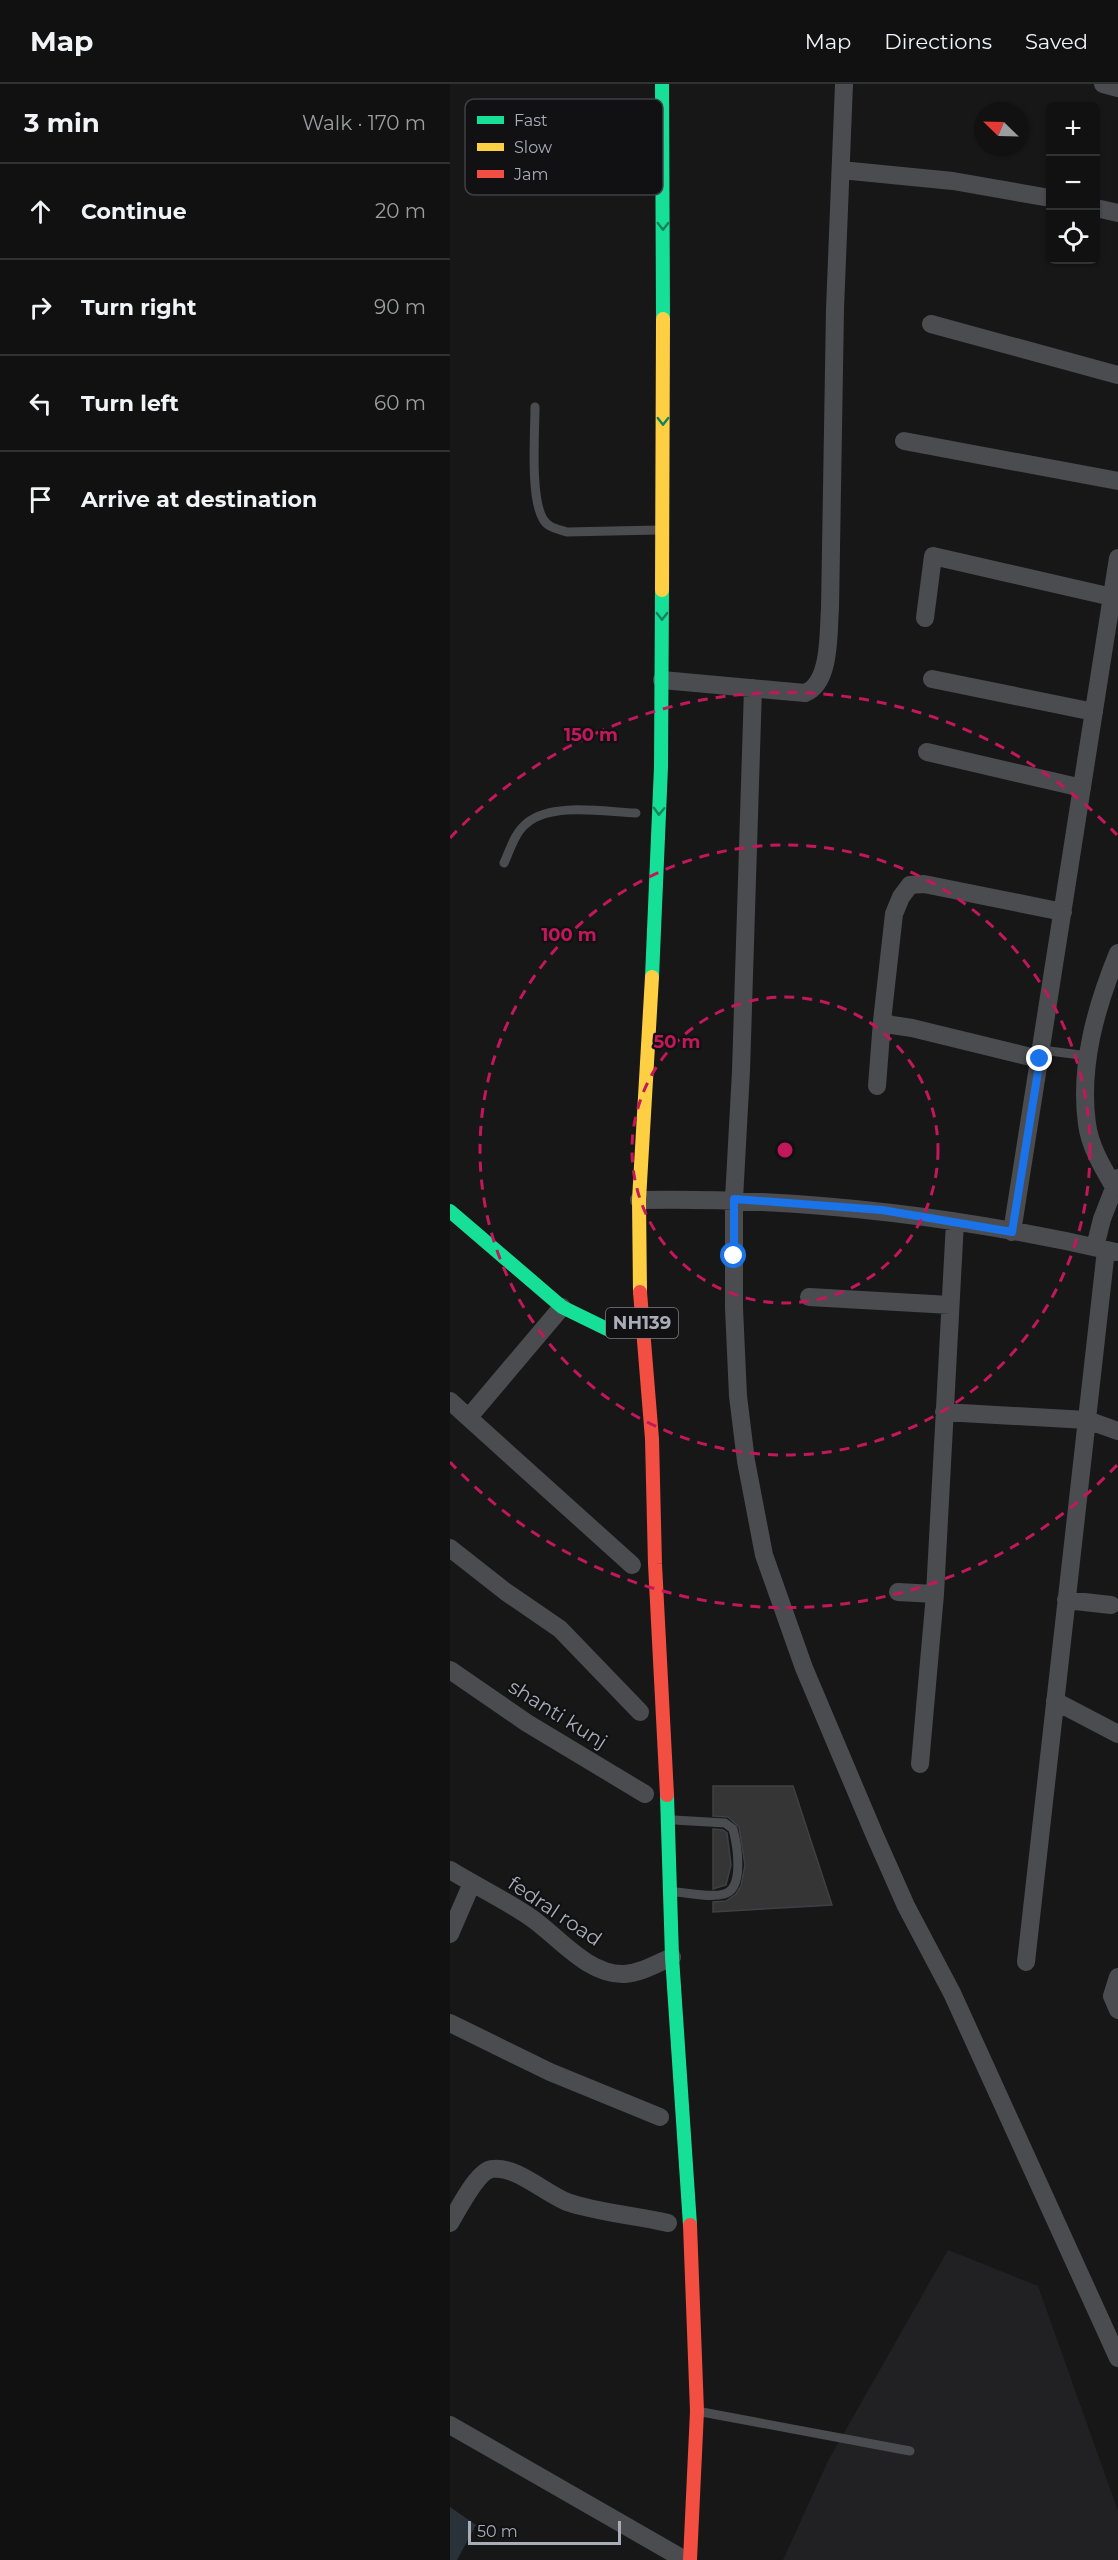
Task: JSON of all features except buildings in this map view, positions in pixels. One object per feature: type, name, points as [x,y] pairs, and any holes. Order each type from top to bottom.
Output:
[{"type":"main road","name":"NH139","points":[[662,84],[662,99]]},
{"type":"main road","name":"NH139","points":[[662,195],[663,530],[658,871],[639,1200],[639,1284],[652,1439],[655,1564],[668,1819],[672,1957],[678,2068],[687,2160],[695,2314],[697,2411],[687,2560]]},
{"type":"main road","points":[[450,1211],[562,1307],[607,1329],[620,1325],[642,1324]]},
{"type":"main road","name":"NH139","points":[[620,1325],[622,1347]]},
{"type":"main road","points":[[632,1542],[632,1571]]},
{"type":"main road","points":[[639,1689],[640,1718]]},
{"type":"street","points":[[662,680],[805,693],[814,690],[821,681],[830,609],[831,443],[844,84]]},
{"type":"street","points":[[1103,84],[1118,88]]},
{"type":"street","points":[[841,170],[953,181],[1046,197]]},
{"type":"street","points":[[1100,209],[1118,213]]},
{"type":"street","points":[[931,324],[1118,375]]},
{"type":"street","points":[[904,441],[1118,481]]},
{"type":"street","points":[[925,618],[933,556],[1112,597]]},
{"type":"street","points":[[1012,1232],[1118,558]]},
{"type":"street","points":[[932,679],[1094,712]]},
{"type":"street","points":[[753,688],[741,1071],[734,1199],[734,1308],[738,1396],[754,1509],[764,1555],[804,1668],[875,1836],[906,1906],[952,1993],[1118,2358]]},
{"type":"street","points":[[927,752],[1082,788]]},
{"type":"street","points":[[877,1086],[894,914],[901,897],[910,885],[924,884],[1063,912]]},
{"type":"street","points":[[1026,1962],[1106,1250],[1102,1219],[1116,1183],[1096,1154],[1087,1125],[1086,1077],[1092,1029],[1106,983],[1118,954]]},
{"type":"street","points":[[882,1020],[892,1025],[1040,1055]]},
{"type":"street","points":[[639,1200],[734,1199],[872,1209],[1106,1250]]},
{"type":"street","points":[[920,1764],[935,1594],[955,1222]]},
{"type":"street","points":[[809,1297],[950,1305]]},
{"type":"street","points":[[469,1417],[562,1307]]},
{"type":"street","points":[[450,1401],[632,1571]]},
{"type":"street","points":[[944,1412],[1087,1420],[1118,1431]]},
{"type":"street","points":[[450,1548],[506,1592],[560,1629],[640,1718]]},
{"type":"street","points":[[898,1592],[935,1594]]},
{"type":"street","points":[[1066,1600],[1111,1605]]},
{"type":"street","name":"shanti kunj","points":[[450,1670],[527,1724],[645,1793]]},
{"type":"street","points":[[1055,1701],[1118,1734]]},
{"type":"street","name":"fedral road","points":[[450,1870],[530,1917],[579,1957],[605,1971],[622,1974],[650,1967],[672,1957]]},
{"type":"street","points":[[450,1934],[472,1883]]},
{"type":"street","points":[[1118,1977],[1112,1996],[1118,2010]]},
{"type":"street","points":[[450,2023],[550,2072],[660,2117]]},
{"type":"street","points":[[450,2223],[479,2176],[490,2169],[504,2169],[566,2201],[595,2210],[668,2223]]},
{"type":"street","points":[[450,2426],[687,2560]]},
{"type":"lane","points":[[535,407],[536,485],[539,508],[544,520],[553,528],[567,532],[663,530]]},
{"type":"lane","points":[[504,863],[526,823],[543,813],[560,810],[636,813]]},
{"type":"lane","points":[[1040,1055],[1088,1056]]},
{"type":"lane","points":[[668,1819],[725,1823],[733,1828],[738,1876],[734,1888],[725,1894],[670,1892]]},
{"type":"lane","points":[[697,2411],[910,2451]]},
{"type":"shaded area","points":[[948,2250],[1038,2286],[1118,2511],[1118,2560],[783,2560],[828,2461]]},
{"type":"shaded area","points":[[450,2507],[476,2525],[457,2560],[450,2560]]},
{"type":"traffic: fast","points":[[662,84],[662,99]]},
{"type":"traffic: fast","points":[[662,195],[663,319]]},
{"type":"traffic: fast","points":[[652,977],[661,767],[662,590]]},
{"type":"traffic: fast","points":[[450,1211],[562,1307],[607,1329],[620,1330],[642,1324]]},
{"type":"traffic: fast","points":[[667,1795],[672,1957],[690,2225]]},
{"type":"traffic: slow","points":[[662,590],[663,319]]},
{"type":"traffic: slow","points":[[640,1292],[639,1200],[652,977]]},
{"type":"traffic: jam","points":[[640,1292],[652,1439],[655,1564],[667,1795]]},
{"type":"traffic: jam","points":[[690,2225],[697,2411],[690,2560]]},
{"type":"route","points":[[734,1256],[734,1199],[882,1210],[1012,1232],[1040,1059]]}]
